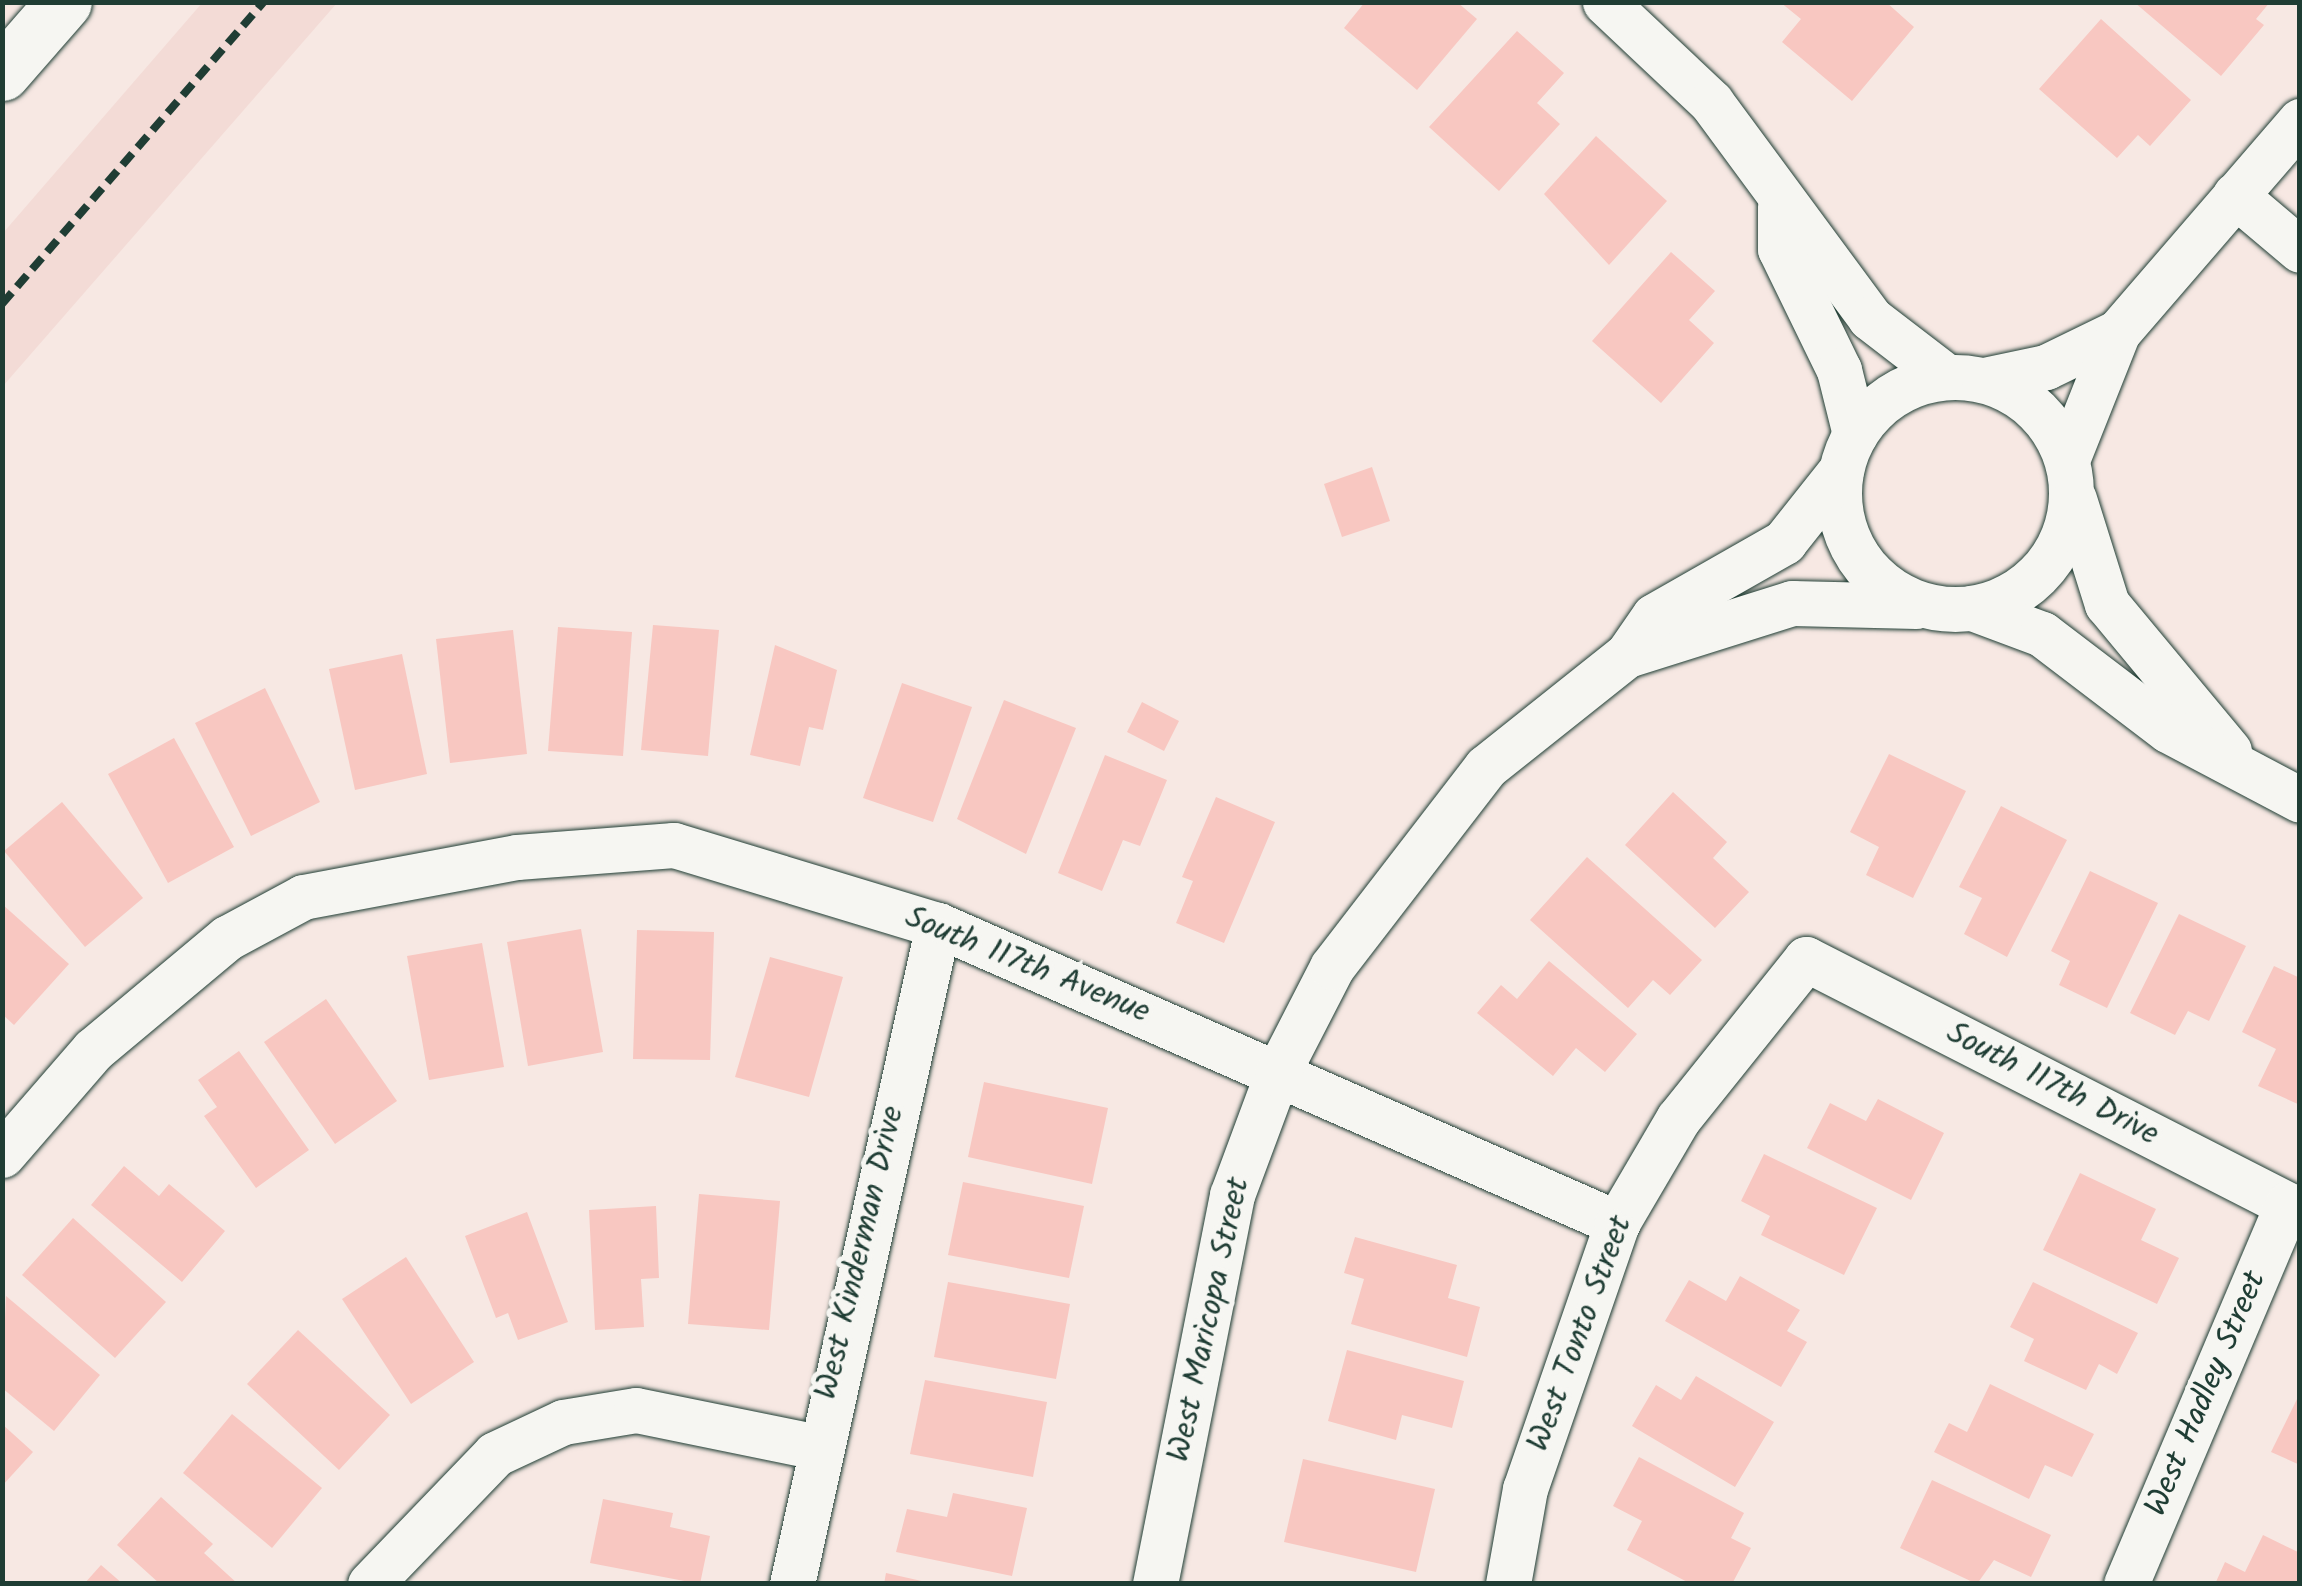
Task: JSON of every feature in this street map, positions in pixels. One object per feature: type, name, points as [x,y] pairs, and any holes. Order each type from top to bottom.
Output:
[{"type":"main road","points":[[2,73],[64,2]]},
{"type":"street","points":[[1605,2],[1651,17],[1780,206],[1870,318],[2050,424],[2070,476],[2107,604],[2237,760]]},
{"type":"street","points":[[1950,607],[2031,581],[2054,555],[2070,476],[2118,332],[2300,121]]},
{"type":"street","points":[[2236,194],[2300,250]]},
{"type":"street","points":[[1780,206],[1780,249],[1839,370],[1848,452],[1849,540],[1896,593],[2042,634],[2168,730],[2237,760],[2300,800]]},
{"type":"street","points":[[1848,452],[1910,385],[2046,367],[2118,332]]},
{"type":"street","name":"West Maricopa Street","points":[[1155,1584],[1232,1196],[1277,1074],[1332,968],[1418,845],[1486,766],[1627,655],[1654,616],[1784,542],[1848,452]]},
{"type":"street","name":"West Maricopa Street","points":[[1627,655],[1792,603],[1950,607]]},
{"type":"street","name":"South 117th Avenue","points":[[2,1155],[93,1050],[226,938],[303,896],[405,874],[674,845],[938,925],[1616,1222]]},
{"type":"street","name":"West Kinderman Drive","points":[[792,1584],[818,1448],[938,925]]},
{"type":"street","name":"South 117th Drive","points":[[1806,960],[2293,1208]]},
{"type":"street","name":"West Tonto Street","points":[[1508,1584],[1526,1489],[1616,1222],[1678,1118],[1806,960]]},
{"type":"street","name":"West Hadley Street","points":[[2126,1584],[2293,1208]]},
{"type":"street","points":[[370,1584],[495,1454],[563,1422],[636,1410],[818,1448]]},
{"type":"shaded area","points":[[202,3],[337,3],[3,386],[3,233]]},
{"type":"building","points":[[1365,2],[1457,2],[1477,19],[1417,90],[1344,28]]},
{"type":"building","points":[[1780,2],[1886,2],[1914,27],[1852,101],[1782,42],[1801,19]]},
{"type":"building","points":[[2134,2],[2270,2],[2256,19],[2264,25],[2221,76]]},
{"type":"building","points":[[2101,19],[2191,100],[2150,146],[2138,135],[2117,158],[2039,89]]},
{"type":"building","points":[[1517,31],[1564,73],[1537,103],[1560,124],[1499,191],[1429,127]]},
{"type":"building","points":[[1596,136],[1667,201],[1609,265],[1544,194]]},
{"type":"building","points":[[1671,252],[1715,291],[1689,320],[1714,343],[1661,403],[1592,341]]},
{"type":"building","points":[[1372,467],[1390,521],[1342,537],[1324,484]]},
{"type":"building","points":[[653,625],[719,630],[708,756],[641,750]]},
{"type":"building","points":[[558,627],[632,632],[623,756],[548,751]]},
{"type":"building","points":[[513,630],[527,754],[450,763],[436,639]]},
{"type":"building","points":[[775,645],[837,670],[823,730],[809,727],[800,766],[750,755]]},
{"type":"building","points":[[402,654],[427,774],[355,790],[329,669]]},
{"type":"building","points":[[902,683],[972,707],[933,822],[863,798]]},
{"type":"building","points":[[265,688],[320,802],[251,836],[195,723]]},
{"type":"building","points":[[1004,700],[1076,728],[1026,854],[957,819]]},
{"type":"building","points":[[1142,702],[1179,721],[1164,751],[1127,732]]},
{"type":"building","points":[[174,738],[234,847],[168,883],[108,774]]},
{"type":"building","points":[[1889,754],[1966,791],[1913,898],[1866,875],[1879,847],[1850,832]]},
{"type":"building","points":[[1105,755],[1167,780],[1140,846],[1123,840],[1102,891],[1058,873]]},
{"type":"building","points":[[1673,792],[1727,842],[1713,858],[1749,892],[1715,928],[1625,845]]},
{"type":"building","points":[[1216,797],[1275,822],[1224,943],[1176,923],[1193,881],[1182,877]]},
{"type":"building","points":[[62,802],[143,898],[85,947],[4,851]]},
{"type":"building","points":[[2001,806],[2067,840],[2007,957],[1964,934],[1982,898],[1959,887]]},
{"type":"building","points":[[1587,857],[1702,960],[1670,995],[1653,980],[1628,1008],[1530,920]]},
{"type":"building","points":[[2090,871],[2158,903],[2107,1008],[2059,985],[2070,961],[2051,951]]},
{"type":"building","points":[[2,904],[69,964],[14,1025],[2,1014]]},
{"type":"building","points":[[2179,914],[2246,946],[2209,1021],[2188,1011],[2175,1035],[2130,1013]]},
{"type":"building","points":[[581,929],[603,1052],[528,1066],[507,942]]},
{"type":"building","points":[[637,930],[714,932],[710,1060],[633,1059]]},
{"type":"building","points":[[482,943],[504,1067],[429,1080],[407,956]]},
{"type":"building","points":[[770,957],[843,977],[809,1097],[735,1077]]},
{"type":"building","points":[[1549,961],[1637,1034],[1605,1072],[1576,1048],[1553,1076],[1477,1013],[1501,985],[1517,999]]},
{"type":"building","points":[[2274,966],[2300,978],[2300,1105],[2258,1086],[2276,1049],[2242,1032]]},
{"type":"building","points":[[326,999],[397,1101],[335,1144],[264,1042]]},
{"type":"building","points":[[239,1051],[309,1150],[256,1188],[204,1116],[217,1107],[198,1080]]},
{"type":"building","points":[[984,1082],[1108,1108],[1092,1184],[968,1157]]},
{"type":"building","points":[[1878,1099],[1944,1133],[1911,1200],[1807,1148],[1830,1103],[1866,1121]]},
{"type":"building","points":[[1764,1154],[1877,1208],[1844,1275],[1761,1235],[1770,1216],[1741,1201]]},
{"type":"building","points":[[124,1166],[159,1196],[169,1184],[225,1231],[182,1282],[91,1205]]},
{"type":"building","points":[[2080,1173],[2156,1209],[2141,1240],[2179,1258],[2157,1304],[2043,1250]]},
{"type":"building","points":[[963,1182],[1084,1206],[1069,1278],[948,1255]]},
{"type":"building","points":[[699,1194],[780,1201],[769,1330],[688,1324]]},
{"type":"building","points":[[656,1206],[659,1278],[641,1279],[644,1327],[595,1330],[589,1210]]},
{"type":"building","points":[[527,1212],[568,1322],[518,1340],[508,1313],[496,1318],[465,1236]]},
{"type":"building","points":[[73,1218],[166,1302],[115,1358],[22,1275]]},
{"type":"building","points":[[1355,1237],[1457,1265],[1448,1298],[1480,1307],[1467,1357],[1351,1324],[1364,1279],[1344,1273]]},
{"type":"building","points":[[406,1257],[474,1362],[411,1404],[342,1299]]},
{"type":"building","points":[[1740,1276],[1800,1310],[1787,1331],[1807,1342],[1781,1387],[1665,1321],[1689,1280],[1726,1301]]},
{"type":"building","points":[[948,1282],[1070,1304],[1056,1379],[934,1357]]},
{"type":"building","points":[[2033,1282],[2138,1333],[2117,1374],[2099,1364],[2086,1390],[2024,1361],[2034,1339],[2010,1327]]},
{"type":"building","points":[[6,1296],[100,1375],[54,1431],[2,1388]]},
{"type":"building","points":[[298,1330],[390,1415],[339,1470],[247,1384]]},
{"type":"building","points":[[1347,1350],[1464,1381],[1452,1428],[1402,1415],[1396,1440],[1328,1421]]},
{"type":"building","points":[[1696,1376],[1774,1422],[1735,1487],[1632,1426],[1656,1385],[1681,1400]]},
{"type":"building","points":[[925,1380],[1047,1402],[1033,1477],[910,1454]]},
{"type":"building","points":[[1990,1384],[2094,1434],[2072,1477],[2045,1465],[2029,1499],[1934,1452],[1949,1423],[1967,1432]]},
{"type":"building","points":[[2300,1393],[2300,1465],[2271,1452]]},
{"type":"building","points":[[232,1414],[322,1488],[272,1548],[183,1473]]},
{"type":"building","points":[[2,1424],[33,1452],[2,1486]]},
{"type":"building","points":[[1639,1457],[1744,1513],[1731,1538],[1751,1548],[1732,1584],[1691,1584],[1627,1550],[1642,1521],[1613,1506]]},
{"type":"building","points":[[1303,1459],[1435,1489],[1416,1572],[1284,1542]]},
{"type":"building","points":[[1932,1480],[2051,1535],[2031,1577],[1994,1560],[1977,1584],[1900,1548]]},
{"type":"building","points":[[953,1493],[1027,1508],[1012,1576],[896,1552],[907,1509],[947,1517]]},
{"type":"building","points":[[161,1497],[213,1544],[204,1553],[238,1584],[160,1584],[117,1545]]},
{"type":"building","points":[[603,1499],[673,1513],[670,1527],[710,1536],[700,1584],[590,1563]]},
{"type":"building","points":[[2263,1535],[2300,1553],[2300,1584],[2215,1584],[2225,1562],[2245,1572]]},
{"type":"building","points":[[101,1565],[123,1584],[84,1584]]},
{"type":"building","points":[[886,1573],[926,1582],[926,1584],[884,1584]]},
{"type":"railway","points":[[2,304],[264,2]]}]
